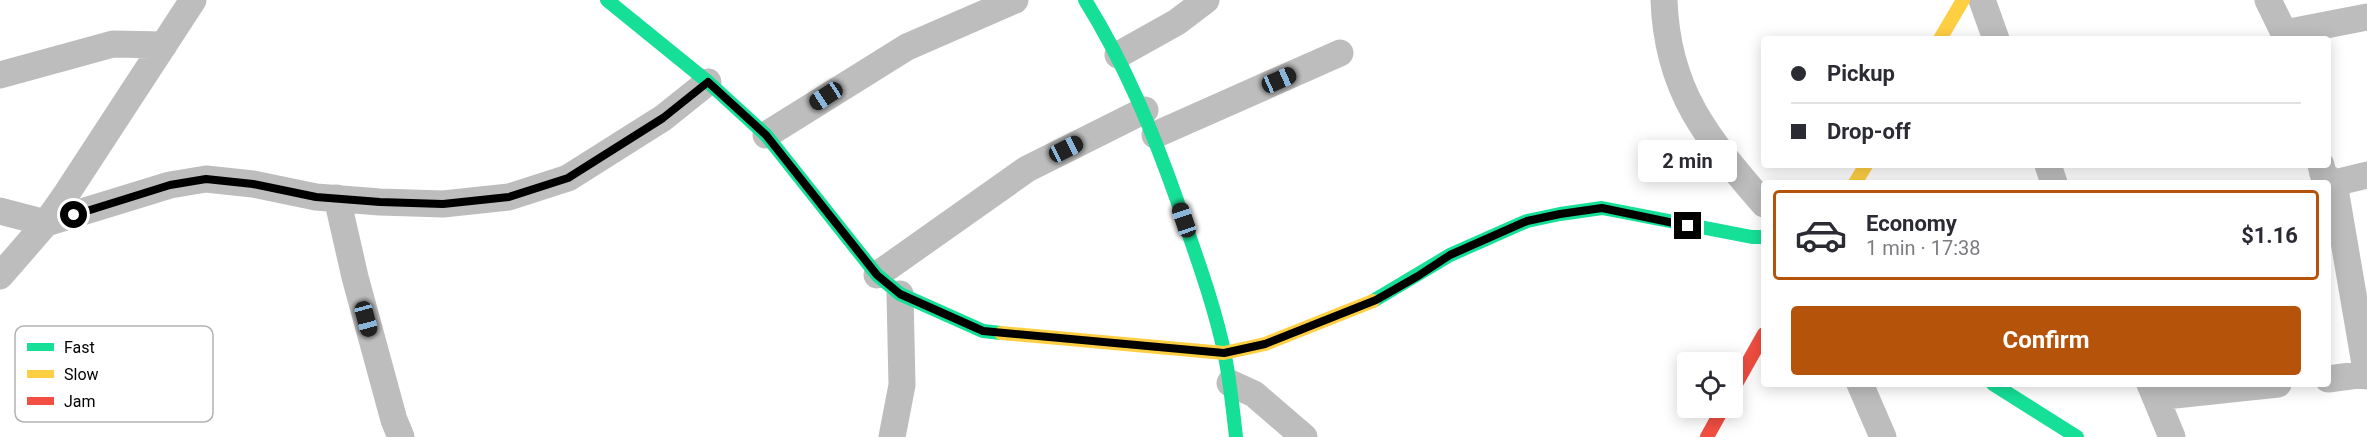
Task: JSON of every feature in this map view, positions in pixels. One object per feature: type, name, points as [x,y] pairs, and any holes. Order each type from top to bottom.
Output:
[{"type":"street","points":[[0,276],[46,223],[193,0]]},
{"type":"street","points":[[607,0],[708,82],[766,135],[877,275],[900,294],[983,331],[1224,353],[1265,344],[1376,300],[1450,255],[1527,221],[1602,208],[1761,237]]},
{"type":"street","points":[[766,135],[907,47],[1015,0]]},
{"type":"street","points":[[1085,0],[1118,55],[1155,135],[1191,242],[1224,353],[1236,437]]},
{"type":"street","points":[[1118,55],[1177,22],[1206,0]]},
{"type":"street","points":[[1664,0],[1665,30],[1676,73],[1694,115],[1727,160],[1761,200]]},
{"type":"street","points":[[1942,36],[1962,0]]},
{"type":"street","points":[[1982,0],[1995,36]]},
{"type":"street","points":[[2268,0],[2286,36],[2367,17]]},
{"type":"street","points":[[0,75],[113,44],[164,45]]},
{"type":"street","points":[[1155,135],[1341,53]]},
{"type":"street","points":[[0,211],[46,223],[170,185],[206,179],[253,184],[316,197],[443,204],[509,197],[568,178],[663,118],[708,82]]},
{"type":"street","points":[[877,275],[1027,169],[1145,110]]},
{"type":"street","points":[[2328,174],[2367,175]]},
{"type":"street","points":[[2331,189],[2367,375],[2331,379]]},
{"type":"street","points":[[337,198],[358,288],[391,410],[401,437]]},
{"type":"street","points":[[892,437],[902,385],[900,294]]},
{"type":"street","points":[[1743,371],[1761,339]]},
{"type":"street","points":[[1230,383],[1254,394],[1304,437]]},
{"type":"street","points":[[1861,387],[1883,437]]},
{"type":"street","points":[[1999,387],[2077,437]]},
{"type":"street","points":[[2172,437],[2153,391],[2224,387]]},
{"type":"street","points":[[1707,437],[1717,418]]},
{"type":"traffic: fast","points":[[607,0],[708,82],[766,135],[877,275],[900,294],[983,331],[1001,333]]},
{"type":"traffic: fast","points":[[1085,0],[1113,49],[1159,150],[1204,278],[1221,336],[1236,437]]},
{"type":"traffic: fast","points":[[1373,301],[1450,255],[1527,221],[1560,214],[1602,208],[1761,237]]},
{"type":"traffic: fast","points":[[1998,387],[2077,437]]},
{"type":"traffic: slow","points":[[1942,36],[1963,0]]},
{"type":"traffic: slow","points":[[1857,180],[1864,168]]},
{"type":"traffic: slow","points":[[1001,333],[1224,353],[1265,344],[1373,301]]},
{"type":"traffic: jam","points":[[1743,371],[1761,339]]},
{"type":"traffic: jam","points":[[1707,437],[1717,418]]},
{"type":"route","points":[[74,215],[170,185],[206,179],[253,184],[316,197],[380,202],[443,204],[509,197],[568,178],[663,118],[708,82],[766,135],[877,275],[900,294],[983,331],[1224,353],[1265,344],[1376,300],[1450,255],[1527,221],[1602,208],[1688,226]]}]
